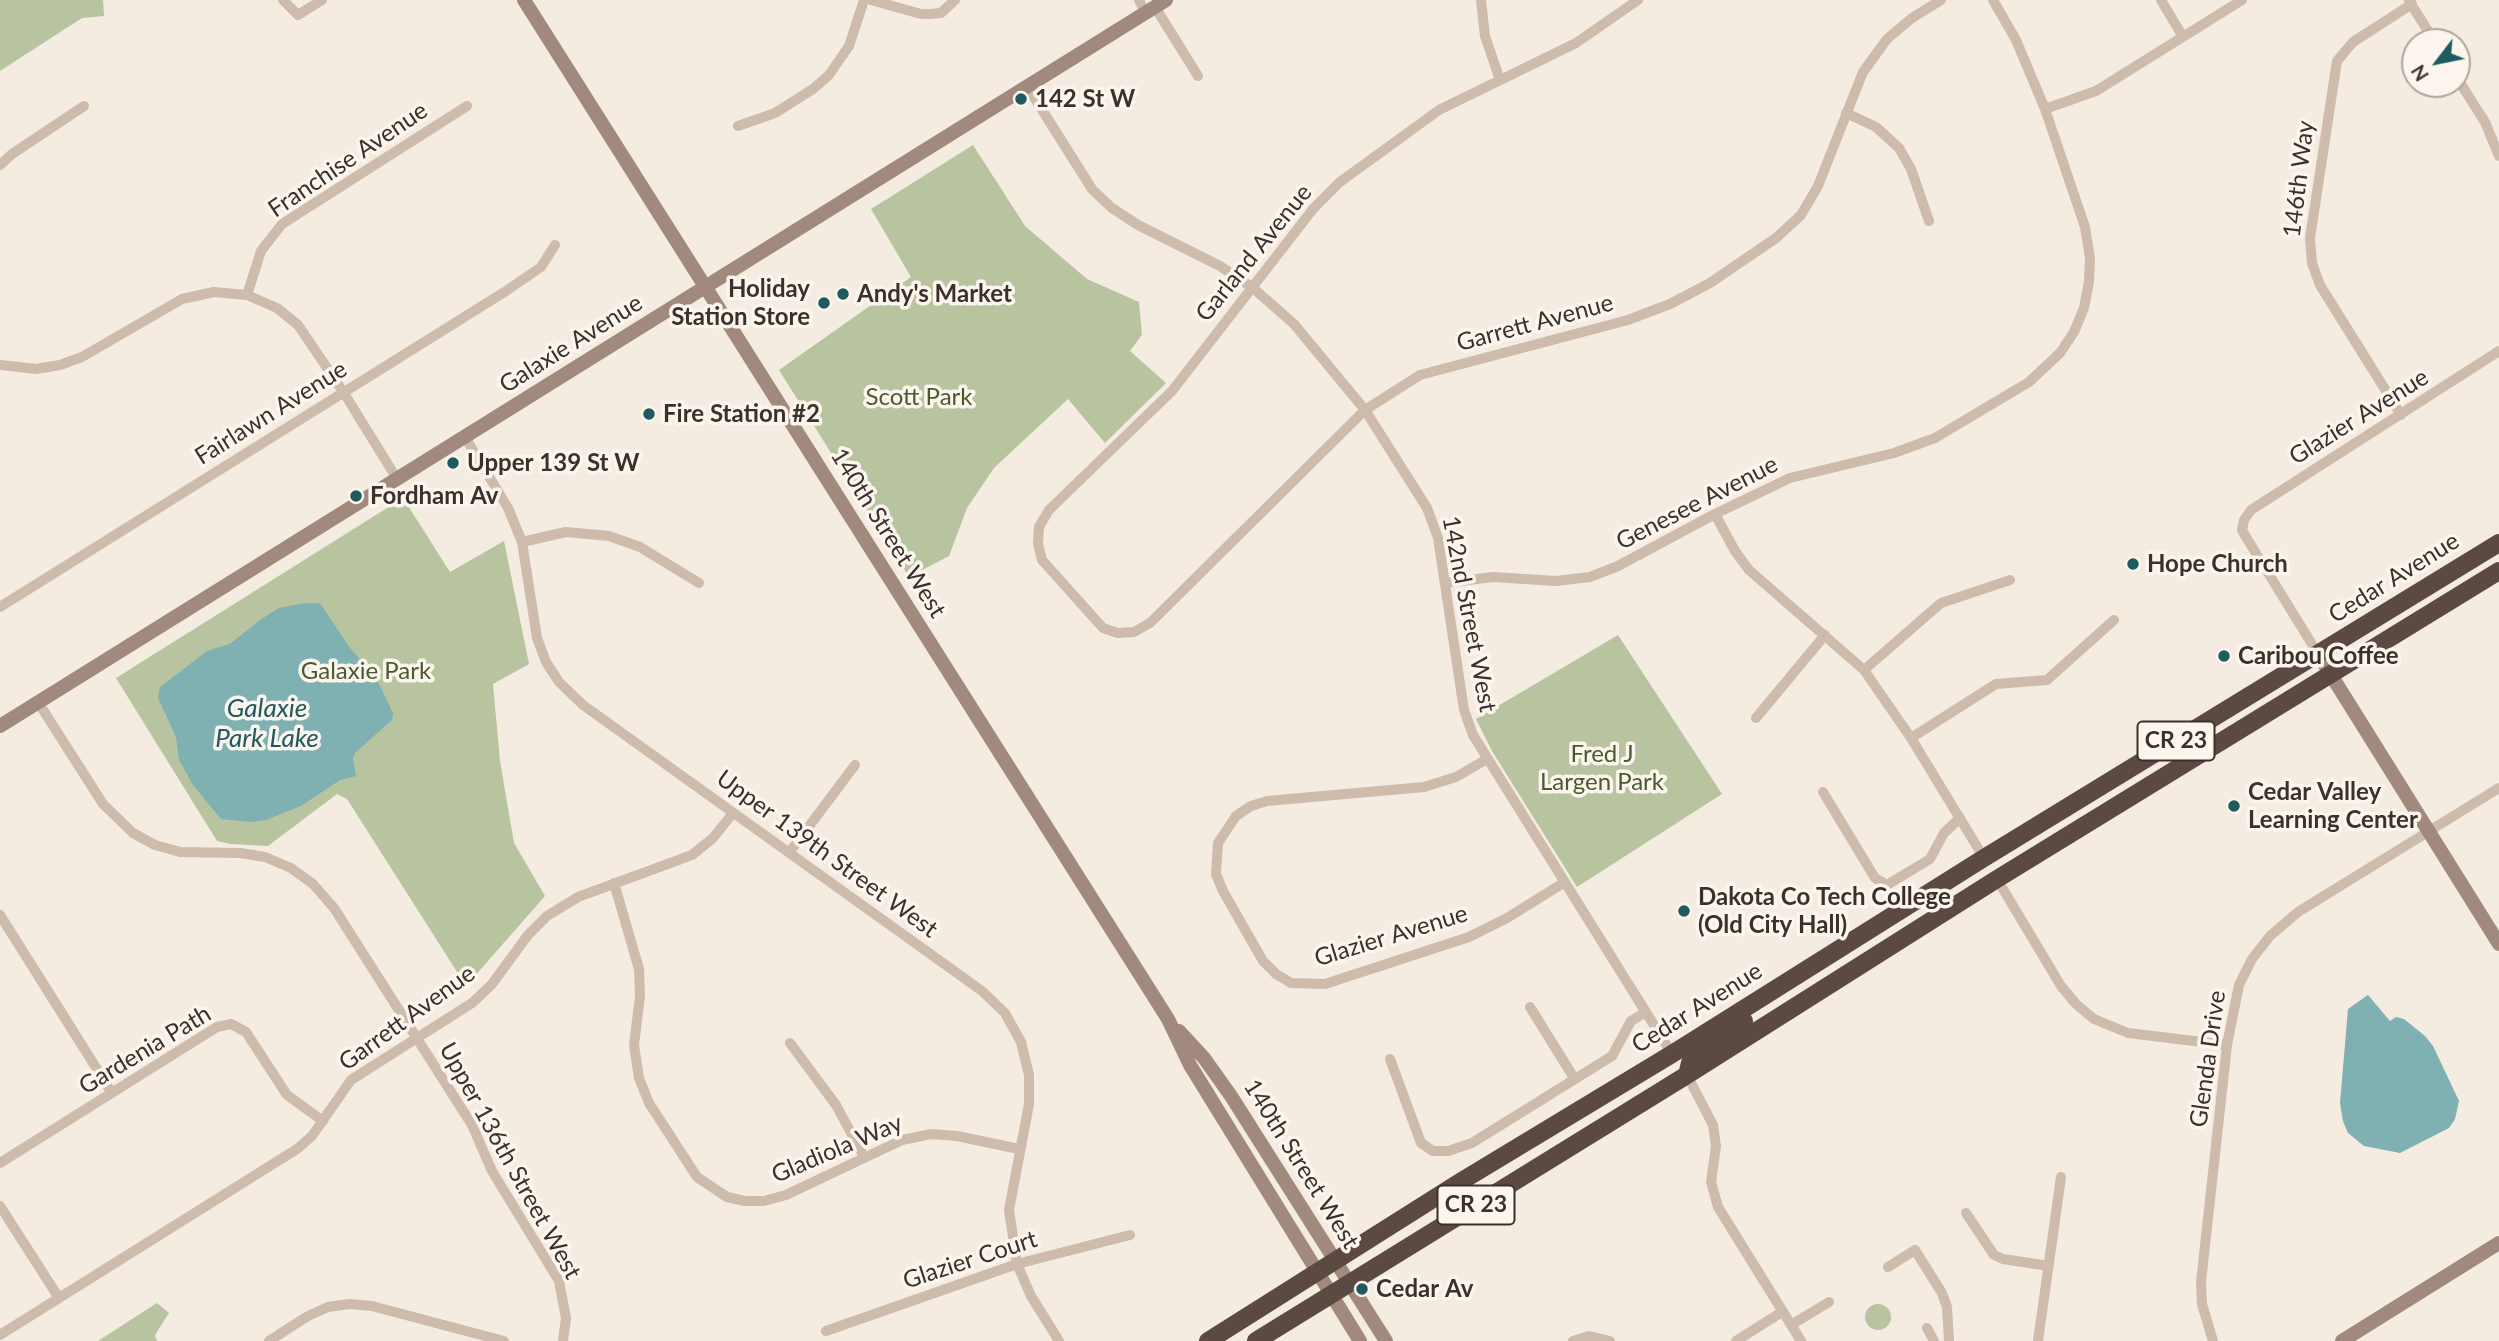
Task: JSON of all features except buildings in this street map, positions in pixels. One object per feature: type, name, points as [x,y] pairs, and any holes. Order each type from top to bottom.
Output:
[{"type":"highway","name":"Cedar Avenue","points":[[1208,1341],[1460,1182],[1672,1054],[1984,858],[2499,542]]},
{"type":"highway","name":"Cedar Avenue","points":[[1256,1341],[1687,1075],[1997,879],[2499,571]]},
{"type":"highway","points":[[1687,1075],[1690,1063],[1700,1051],[1741,1024],[1788,981]]},
{"type":"highway","points":[[1594,1132],[1613,1109],[1661,1077],[1669,1068],[1672,1054]]},
{"type":"street","points":[[283,0],[298,15],[322,0]]},
{"type":"street","name":"140th Street West","points":[[524,0],[1168,1019],[1190,1065],[1360,1341]]},
{"type":"street","points":[[738,126],[775,113],[813,89],[829,75],[849,46],[864,0]]},
{"type":"street","points":[[870,0],[930,15],[941,13],[955,0]]},
{"type":"street","points":[[1481,0],[1485,36],[1500,80]]},
{"type":"street","name":"Garland Avenue","points":[[1091,618],[1042,560],[1038,544],[1039,527],[1049,510],[1172,391],[1312,209],[1340,182],[1439,110],[1576,43],[1638,0]]},
{"type":"street","name":"Garrett Avenue","points":[[1091,618],[1103,628],[1118,634],[1134,632],[1150,623],[1365,410],[1420,375],[1628,320],[1671,304],[1710,283],[1776,238],[1801,215],[1818,186],[1863,72],[1887,39],[1912,18],[1941,0]]},
{"type":"street","name":"Genesee Avenue","points":[[1445,583],[1493,577],[1556,581],[1590,577],[1618,566],[1714,514],[1790,478],[1894,453],[1935,438],[2029,382],[2060,353],[2074,332],[2084,308],[2090,282],[2090,258],[2085,227],[2045,109],[2017,40],[1993,0]]},
{"type":"street","points":[[2161,0],[2183,37]]},
{"type":"street","points":[[2045,109],[2096,91],[2242,0]]},
{"type":"street","points":[[2410,2],[2426,28]]},
{"type":"street","name":"146th Way","points":[[2401,415],[2320,285],[2312,263],[2310,238],[2337,61],[2353,41],[2410,2]]},
{"type":"street","points":[[1155,3],[1198,76]]},
{"type":"street","name":"Galaxie Avenue","points":[[0,726],[1027,86],[1155,3]]},
{"type":"street","name":"142nd Street West","points":[[1027,86],[1092,190],[1112,208],[1138,225],[1220,266],[1253,288],[1294,324],[1365,410],[1427,508],[1438,537],[1464,710],[1473,735],[1672,1054]]},
{"type":"street","points":[[2470,98],[2485,122],[2499,156]]},
{"type":"street","points":[[0,165],[83,106]]},
{"type":"street","name":"Franchise Avenue","points":[[247,295],[261,251],[282,224],[467,106]]},
{"type":"street","points":[[1846,113],[1876,127],[1899,148],[1911,169],[1929,221]]},
{"type":"street","name":"Fairlawn Avenue","points":[[3,605],[506,291],[541,267],[555,245]]},
{"type":"street","points":[[0,365],[36,369],[60,365],[82,357],[182,299],[214,292],[247,295],[277,308],[298,325],[397,479]]},
{"type":"street","name":"Glazier Avenue","points":[[2318,654],[2242,530],[2244,520],[2251,510],[2499,351]]},
{"type":"street","name":"Upper 139th Street West","points":[[465,437],[508,508],[522,542],[537,638],[546,662],[559,682],[583,705],[982,991],[1005,1013],[1021,1042],[1029,1075],[1029,1104],[1009,1210],[1017,1264],[1031,1296],[1059,1341]]},
{"type":"street","points":[[1714,514],[1749,570],[1864,670],[1911,738],[1984,858]]},
{"type":"street","points":[[522,542],[566,532],[609,536],[640,547],[699,583]]},
{"type":"street","points":[[1864,670],[1941,603],[2010,580]]},
{"type":"street","points":[[0,593],[3,605]]},
{"type":"street","points":[[1911,738],[1996,684],[2047,680],[2115,620]]},
{"type":"street","points":[[1756,718],[1825,635]]},
{"type":"street","points":[[2318,654],[2499,944]]},
{"type":"street","name":"Upper 136th Street West","points":[[38,702],[103,804],[133,833],[155,845],[180,852],[240,853],[265,857],[291,868],[313,884],[334,908],[472,1125],[492,1171],[559,1281],[566,1318],[563,1341]]},
{"type":"street","name":"Glazier Avenue","points":[[1487,759],[1456,777],[1424,787],[1267,801],[1251,806],[1236,816],[1218,843],[1216,874],[1263,961],[1276,974],[1291,983],[1325,984],[1469,937],[1507,918],[1564,882]]},
{"type":"street","points":[[789,853],[855,765]]},
{"type":"street","name":"Glenda Drive","points":[[2213,1341],[2202,1304],[2201,1282],[2227,1045],[2239,985],[2252,959],[2270,936],[2298,912],[2499,788]]},
{"type":"street","points":[[1824,792],[1875,878],[1887,885],[1930,859],[1944,833],[1960,818]]},
{"type":"street","name":"Garrett Avenue","points":[[0,1335],[296,1149],[312,1136],[351,1080],[472,1003],[492,984],[528,935],[547,916],[578,897],[692,855],[713,838],[733,813]]},
{"type":"street","points":[[1997,879],[2061,986],[2076,1004],[2094,1019],[2116,1030],[2139,1035],[2227,1045]]},
{"type":"street","name":"Gladiola Way","points":[[614,883],[639,969],[640,996],[634,1045],[639,1078],[649,1103],[697,1177],[727,1197],[764,1201],[786,1195],[902,1140],[931,1134],[957,1136],[1019,1149]]},
{"type":"street","points":[[0,915],[112,1093]]},
{"type":"street","points":[[1530,1007],[1574,1078]]},
{"type":"street","points":[[1390,1059],[1421,1143],[1433,1151],[1448,1151],[1472,1143],[1612,1056],[1631,1021],[1646,1012]]},
{"type":"street","name":"140th Street West","points":[[1168,1019],[1204,1058],[1231,1096],[1386,1341]]},
{"type":"street","name":"Gardenia Path","points":[[0,1163],[217,1027],[231,1024],[246,1032],[287,1095],[323,1121]]},
{"type":"street","points":[[790,1043],[836,1105],[864,1157]]},
{"type":"street","points":[[1687,1075],[1713,1125],[1716,1146],[1711,1182],[1718,1208],[1801,1341]]},
{"type":"street","points":[[2038,1341],[2061,1177]]},
{"type":"street","points":[[0,1206],[58,1298]]},
{"type":"street","points":[[1966,1213],[1994,1255],[2003,1259],[2049,1266]]},
{"type":"street","name":"Glazier Court","points":[[825,1331],[1017,1264],[1130,1235]]},
{"type":"street","points":[[2342,1341],[2499,1243]]},
{"type":"street","points":[[1888,1267],[1915,1250],[1942,1293],[1947,1307],[1949,1341]]},
{"type":"street","points":[[1791,1325],[1829,1302]]},
{"type":"street","points":[[269,1341],[308,1316],[328,1307],[349,1304],[372,1306],[504,1341]]},
{"type":"street","points":[[1736,1341],[1782,1312]]},
{"type":"street","points":[[1927,1328],[1934,1341]]},
{"type":"street","points":[[1573,1341],[1589,1336],[1611,1341]]},
{"type":"green space","points":[[0,0],[103,0],[104,16],[82,18],[0,71]]},
{"type":"green space","name":"Scott Park","points":[[973,145],[1025,226],[1087,279],[1139,302],[1142,335],[1130,351],[1166,383],[1105,443],[1068,399],[994,468],[967,508],[949,556],[909,577],[779,370],[911,277],[871,209]]},
{"type":"green space","name":"Galaxie Park","points":[[403,498],[450,572],[504,541],[529,664],[493,684],[500,761],[514,843],[545,896],[466,986],[347,799],[337,794],[268,846],[217,841],[116,678]]},
{"type":"green space","name":"Fred J Largen Park","points":[[1618,635],[1722,794],[1577,887],[1492,751],[1476,719]]},
{"type":"green space","points":[[157,1303],[169,1313],[155,1335],[157,1341],[98,1341]]},
{"type":"green space","points":[[1878,1304],[1887,1308],[1891,1317],[1887,1326],[1878,1330],[1869,1326],[1865,1317],[1869,1308]]},
{"type":"water","name":"Galaxie Park Lake","points":[[320,603],[350,648],[375,676],[393,713],[392,720],[356,752],[353,758],[356,776],[340,780],[301,806],[266,820],[251,822],[221,819],[193,785],[179,760],[176,737],[158,698],[160,687],[207,651],[230,644],[279,608]]},
{"type":"water","points":[[2368,995],[2390,1021],[2396,1017],[2404,1019],[2425,1036],[2433,1046],[2459,1101],[2455,1119],[2449,1128],[2400,1153],[2364,1146],[2348,1133],[2343,1121],[2340,1103],[2348,1009]]},
{"type":"place","name":"142 St W","points":[[1021,99]]},
{"type":"place","name":"Andy's Market","points":[[843,294]]},
{"type":"place","name":"Holiday Station Store","points":[[824,303]]},
{"type":"place","name":"Fire Station #2","points":[[649,414]]},
{"type":"place","name":"Upper 139 St W","points":[[453,463]]},
{"type":"place","name":"Fordham Av","points":[[356,496]]},
{"type":"place","name":"Hope Church","points":[[2133,564]]},
{"type":"place","name":"Caribou Coffee","points":[[2224,656]]},
{"type":"place","name":"Cedar Valley Learning Center","points":[[2234,806]]},
{"type":"place","name":"Dakota Co Tech College (Old City Hall)","points":[[1684,911]]},
{"type":"place","name":"Cedar Av","points":[[1362,1289]]}]
